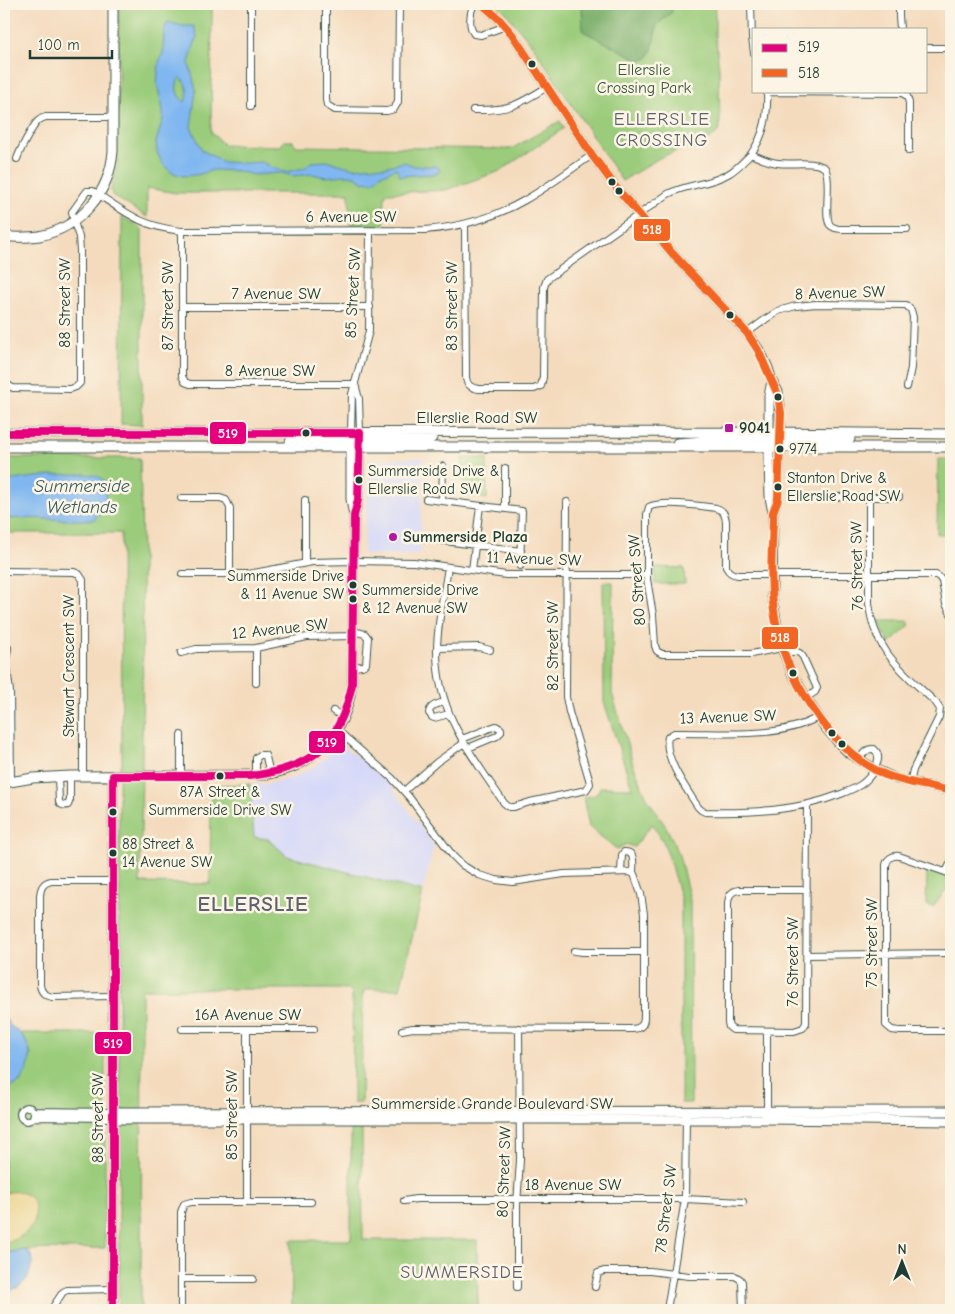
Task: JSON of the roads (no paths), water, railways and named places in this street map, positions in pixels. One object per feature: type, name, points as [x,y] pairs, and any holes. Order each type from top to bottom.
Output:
[{"type":"street","points":[[4,237],[40,236],[74,222],[88,210],[107,180],[112,164],[113,151],[113,4]]},
{"type":"street","points":[[251,4],[251,106]]},
{"type":"street","points":[[326,4],[327,105],[338,110],[388,111],[396,107],[398,98],[399,4]]},
{"type":"street","points":[[474,4],[471,13],[470,29],[474,34],[481,35],[506,26]]},
{"type":"street","points":[[482,4],[506,26],[518,42],[592,155],[615,186],[672,253],[748,333],[761,353],[779,398],[781,441],[778,500],[773,512]]},
{"type":"street","points":[[752,4],[752,28]]},
{"type":"street","points":[[899,4],[900,28]]},
{"type":"street","points":[[928,48],[951,48]]},
{"type":"street","points":[[473,110],[497,110],[510,107],[547,87]]},
{"type":"street","points":[[639,215],[673,192],[715,180],[735,170],[751,154],[764,131],[767,92],[898,92],[907,96],[909,103],[909,151]]},
{"type":"street","points":[[758,108],[767,108]]},
{"type":"street","points":[[18,159],[35,126],[42,118],[113,117]]},
{"type":"street","points":[[751,154],[772,163],[818,164],[825,168],[828,177],[828,217],[831,226],[842,229],[907,230]]},
{"type":"street","name":"6 Avenue SW","points":[[99,195],[146,223],[182,231],[425,230],[465,224],[493,215],[524,201],[592,155]]},
{"type":"street","points":[[74,222],[73,209],[84,194],[87,191],[92,191],[99,195]]},
{"type":"street","name":"83 Street SW","points":[[465,224],[466,378],[468,384],[479,389],[534,389],[541,386],[543,377],[545,282],[639,215]]},
{"type":"street","name":"88 Street SW","points":[[5,382],[13,388],[70,389],[78,385],[80,379],[80,251],[79,237],[74,222]]},
{"type":"street","name":"87 Street SW","points":[[182,231],[182,376],[185,382]]},
{"type":"street","name":"85 Street SW","points":[[356,440],[351,401],[369,331],[370,231]]},
{"type":"street","name":"8 Avenue SW","points":[[748,333],[778,311],[796,306],[816,304],[906,305],[910,307],[913,314],[911,368],[907,387]]},
{"type":"street","name":"7 Avenue SW","points":[[182,308],[370,307]]},
{"type":"street","points":[[772,381],[769,396],[770,497],[773,512],[772,604],[783,651],[792,673],[831,735],[859,760],[897,779],[951,791]]},
{"type":"street","name":"8 Avenue SW","points":[[185,382],[190,384],[356,384]]},
{"type":"street","name":"Ellerslie Road SW","points":[[4,433],[652,448],[769,440],[781,441]]},
{"type":"street","name":"Ellerslie Road SW","points":[[4,447],[243,447],[356,440],[430,439],[467,433],[769,440],[951,447]]},
{"type":"street","points":[[781,441],[856,438],[890,434],[951,434]]},
{"type":"street","points":[[8,648],[6,663],[10,685],[7,709],[7,782],[58,776],[256,776],[286,770],[303,762],[317,753],[337,730],[344,717],[351,693],[353,667],[354,516],[351,499],[356,440]]},
{"type":"street","points":[[442,501],[443,466]]},
{"type":"street","points":[[505,468],[505,509]]},
{"type":"street","points":[[181,498],[217,497],[226,500],[230,508],[230,574]]},
{"type":"street","points":[[823,497],[898,498]]},
{"type":"street","name":"76 Street SW","points":[[869,497],[870,607],[877,638],[894,663],[940,709],[940,717],[913,770],[910,783]]},
{"type":"street","points":[[426,498],[522,512],[520,566]]},
{"type":"street","points":[[305,500],[305,562]]},
{"type":"street","name":"82 Street SW","points":[[465,743],[504,803],[509,806],[517,806],[580,792],[589,787],[589,776],[566,697],[566,502]]},
{"type":"street","name":"80 Street SW","points":[[772,575],[734,575],[729,572],[726,567],[726,521],[723,512],[716,508],[675,504],[649,507],[647,514],[647,575],[657,651],[662,654],[751,654],[783,651]]},
{"type":"street","points":[[472,570],[480,506]]},
{"type":"street","points":[[422,538],[521,551]]},
{"type":"street","name":"11 Avenue SW","points":[[182,574],[254,573],[305,562],[322,561],[407,561],[506,575],[647,575]]},
{"type":"street","points":[[448,567],[437,648],[439,675],[449,714],[465,743]]},
{"type":"street","name":"Stewart Crescent SW","points":[[4,571],[74,572],[79,574],[83,580],[83,776]]},
{"type":"street","points":[[772,575],[933,575],[940,577],[942,581],[946,604],[951,614]]},
{"type":"street","points":[[353,634],[365,634],[368,638],[366,664],[353,667]]},
{"type":"street","name":"12 Avenue SW","points":[[181,653],[196,649],[256,648],[307,637],[353,634]]},
{"type":"street","points":[[437,648],[481,647],[490,650]]},
{"type":"street","points":[[256,648],[256,683]]},
{"type":"street","points":[[783,651],[797,652],[803,657],[817,688],[815,692],[806,698]]},
{"type":"street","points":[[445,702],[432,706],[429,713],[434,718],[449,714]]},
{"type":"street","points":[[333,711],[344,717]]},
{"type":"street","name":"13 Avenue SW","points":[[807,805],[759,812],[708,812],[701,810],[676,773],[667,746],[668,737],[674,733],[774,731],[805,723],[818,717]]},
{"type":"street","points":[[404,791],[437,762],[465,743],[493,727],[501,728],[498,736],[465,743]]},
{"type":"street","points":[[337,730],[387,773],[404,791],[457,861],[472,871],[488,878],[513,882],[555,875],[621,871],[633,873]]},
{"type":"street","points":[[181,735],[181,776]]},
{"type":"street","points":[[807,805],[836,796],[860,785],[868,779],[879,760],[878,753],[874,749],[868,750],[859,760]]},
{"type":"street","points":[[256,776],[256,758],[260,755],[265,755],[270,774]]},
{"type":"street","points":[[58,776],[59,802],[65,806],[68,805],[70,800],[70,776]]},
{"type":"street","name":"88 Street SW","points":[[113,776],[113,1310]]},
{"type":"street","name":"76 Street SW","points":[[767,1031],[794,1031],[806,1025],[807,1020],[807,805]]},
{"type":"street","points":[[402,1030],[413,1028],[631,1029],[641,1026],[644,1020],[643,906],[637,881],[633,873],[633,857],[629,851],[622,854],[621,871]]},
{"type":"street","name":"75 Street SW","points":[[949,873],[902,857],[891,857],[888,860],[886,865],[886,1022],[887,1027],[899,1031],[951,1031]]},
{"type":"street","points":[[949,873],[951,862]]},
{"type":"street","points":[[113,881],[51,881],[46,882],[42,886],[40,895],[40,985],[43,994],[52,997],[113,996]]},
{"type":"street","points":[[767,1115],[767,1031],[738,1031],[730,1028],[728,1023],[728,902],[731,893],[739,890],[807,890]]},
{"type":"street","points":[[574,951],[644,952]]},
{"type":"street","points":[[807,955],[946,953],[951,951]]},
{"type":"street","name":"80 Street SW","points":[[517,1287],[520,1028]]},
{"type":"street","name":"16A Avenue SW","points":[[182,1029],[314,1029]]},
{"type":"street","name":"85 Street SW","points":[[247,1029],[247,1201]]},
{"type":"street","name":"Summerside Grande Boulevard SW","points":[[34,1114],[767,1115],[951,1111]]},
{"type":"street","name":"78 Street SW","points":[[667,1310],[685,1199],[686,1115]]},
{"type":"street","name":"Summerside Grande Boulevard SW","points":[[767,1115],[951,1120]]},
{"type":"street","name":"18 Avenue SW","points":[[404,1201],[416,1199],[685,1199],[743,1202]]},
{"type":"street","points":[[181,1310],[181,1212],[184,1204],[191,1202],[247,1201],[310,1202]]},
{"type":"street","points":[[595,1287],[596,1276],[601,1271],[650,1271],[694,1276],[732,1276],[740,1279],[742,1284],[743,1310]]},
{"type":"street","points":[[181,1279],[253,1279]]},
{"type":"street","points":[[51,1310],[61,1294],[67,1290],[113,1289]]},
{"type":"water","points":[[168,22],[182,26],[194,26],[197,36],[189,63],[196,90],[191,127],[202,150],[223,162],[262,162],[285,172],[305,168],[311,162],[329,161],[353,168],[384,167],[404,162],[415,166],[436,166],[440,169],[438,173],[400,176],[396,168],[381,174],[376,180],[371,182],[346,175],[326,177],[312,174],[293,176],[281,173],[253,175],[237,171],[213,170],[197,175],[182,176],[171,172],[162,163],[157,152],[156,142],[163,119],[163,110],[157,84],[159,62],[163,53],[164,30]],"holes":[[[180,77],[186,85],[187,92],[185,102],[177,91]]]},
{"type":"water","name":"Summerside Wetlands","points":[[80,474],[100,477],[105,484],[105,504],[94,520],[4,518],[4,481]]},
{"type":"water","points":[[4,1013],[9,1024],[24,1039],[29,1049],[30,1059],[28,1069],[21,1080],[14,1085],[4,1088]]},
{"type":"water","points":[[25,1250],[29,1252],[33,1260],[30,1272],[21,1285],[4,1292],[4,1253]]},
{"type":"place","name":"9041","points":[[729,428]]},
{"type":"place","name":"9774","points":[[780,449]]},
{"type":"place","name":"Summerside Drive & Ellerslie Road SW","points":[[359,480]]},
{"type":"place","name":"Stanton Drive & Ellerslie Road SW","points":[[778,487]]},
{"type":"place","name":"Summerside Plaza","points":[[393,537]]},
{"type":"place","name":"Summerside Drive & 11 Avenue SW","points":[[353,585]]},
{"type":"place","name":"Summerside Drive & 12 Avenue SW","points":[[353,599]]},
{"type":"place","name":"87A Street & Summerside Drive SW","points":[[220,776]]},
{"type":"place","name":"88 Street & 14 Avenue SW","points":[[113,853]]},
{"type":"district","name":"ELLERSLIE CROSSING","points":[[662,129]]},
{"type":"district","name":"ELLERSLIE","points":[[253,904]]},
{"type":"district","name":"SUMMERSIDE","points":[[462,1272]]},
{"type":"park label","name":"Ellerslie Crossing Park","points":[[644,79]]}]
